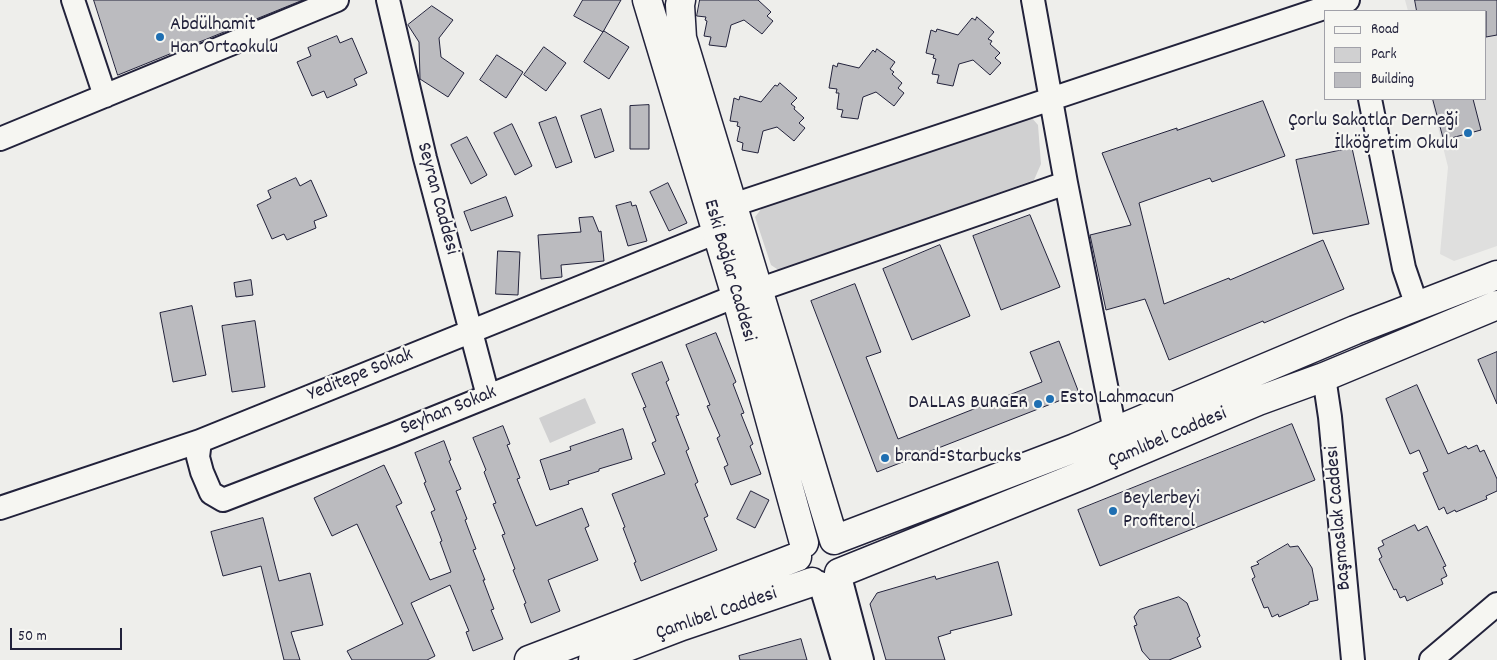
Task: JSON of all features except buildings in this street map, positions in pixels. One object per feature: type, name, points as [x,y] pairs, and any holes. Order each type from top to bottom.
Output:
[{"type":"main road","name":"Eski Bağlar Caddesi","points":[[647,0],[717,232],[747,293],[834,540]]},
{"type":"main road","name":"Eski Bağlar Caddesi","points":[[681,0],[682,38],[732,205],[747,293],[800,550]]},
{"type":"main road","points":[[834,540],[1066,451],[1355,330],[1497,275]]},
{"type":"main road","name":"Çamlıbel Caddesi","points":[[593,660],[682,626],[824,579],[1497,305]]},
{"type":"main road","points":[[529,660],[800,550],[810,538],[818,536],[834,540],[843,552],[843,566],[824,579],[806,578],[798,565],[800,550]]},
{"type":"street","points":[[73,0],[105,96]]},
{"type":"street","points":[[0,139],[337,0]]},
{"type":"street","name":"Seyran Caddesi","points":[[388,0],[425,158],[488,396]]},
{"type":"street","points":[[1033,0],[1066,183],[1115,431]]},
{"type":"street","points":[[732,205],[1349,0]]},
{"type":"street","points":[[1370,100],[1404,268],[1417,306]]},
{"type":"street","name":"Seyhan Sokak","points":[[200,441],[198,457],[202,472],[211,493],[223,500],[392,435],[747,293],[1066,183]]},
{"type":"street","name":"Yeditepe Sokak","points":[[0,508],[200,441],[717,232]]},
{"type":"street","name":"Başmaslak Caddesi","points":[[1324,377],[1330,417],[1353,660]]},
{"type":"street","points":[[824,579],[843,660]]},
{"type":"street","points":[[824,579],[862,660]]},
{"type":"street","points":[[1430,660],[1497,604]]},
{"type":"shaded area","name":"Çorlu Sakatlar Derneği İlköğretim Okulu","points":[[1405,0],[1497,0],[1497,246],[1454,261],[1440,254],[1448,167],[1431,100],[1487,100],[1487,10],[1408,10]]},
{"type":"green space","points":[[1031,117],[1038,125],[1041,164],[1034,180],[780,271],[771,265],[755,217],[765,204]]},
{"type":"green space","points":[[585,398],[596,423],[550,443],[539,418]]},
{"type":"place","name":"Abdülhamit Han Ortaokulu","points":[[160,37]]},
{"type":"place","name":"Çorlu Sakatlar Derneği İlköğretim Okulu","points":[[1468,133]]},
{"type":"place","name":"Esto Lahmacun","points":[[1050,399]]},
{"type":"place","name":"DALLAS BURGER","points":[[1038,404]]},
{"type":"place","name":"brand=Starbucks","points":[[885,458]]},
{"type":"place","name":"Beylerbeyi Profiterol","points":[[1113,511]]}]
